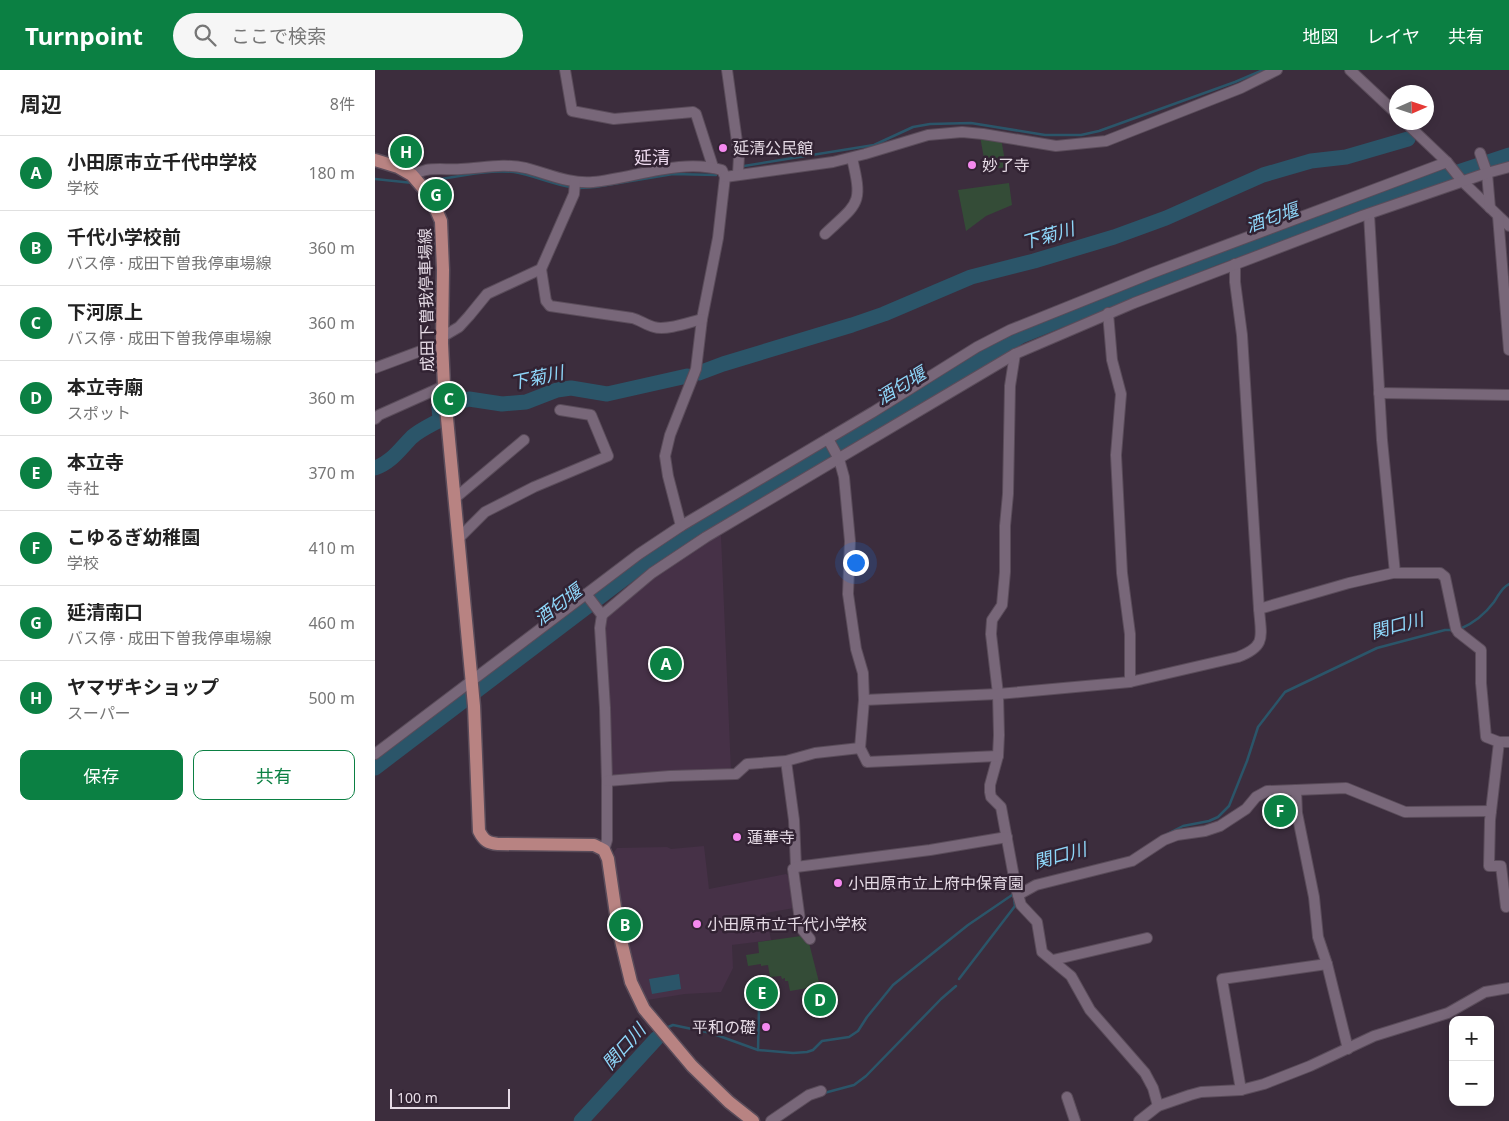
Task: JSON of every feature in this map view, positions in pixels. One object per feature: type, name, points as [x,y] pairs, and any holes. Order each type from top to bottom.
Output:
[{"type":"main road","name":"成田下曽我停車場線","points":[[375,160],[412,175],[430,196],[441,221],[444,386],[474,706],[479,831],[483,839],[488,843],[594,845],[604,850]]},
{"type":"main road","points":[[604,850],[608,859],[618,928],[631,982],[644,1009],[692,1066],[729,1102],[753,1121]]},
{"type":"street","points":[[565,70],[572,111],[614,119],[693,112],[696,114],[713,167]]},
{"type":"street","points":[[727,70],[739,156],[737,174]]},
{"type":"street","points":[[725,177],[833,162],[928,135],[962,132],[1056,146],[1105,141],[1241,88],[1277,70]]},
{"type":"street","points":[[1350,70],[1389,107]]},
{"type":"street","points":[[1413,130],[1447,162],[1462,182],[1509,226]]},
{"type":"street","points":[[1480,153],[1487,173],[1494,212],[1509,350]]},
{"type":"street","points":[[825,234],[850,211],[857,200],[858,189],[851,158]]},
{"type":"street","points":[[375,754],[639,554],[681,526],[828,439],[977,347],[1009,330],[1151,273],[1447,162]]},
{"type":"street","points":[[412,175],[426,170],[503,165],[525,168],[575,186],[671,168],[713,167],[722,170],[725,177],[718,238],[702,319],[696,369],[665,456],[668,476],[681,526]]},
{"type":"street","points":[[600,612],[652,573],[707,537],[1015,354],[1108,313],[1235,264],[1369,214],[1509,167]]},
{"type":"street","points":[[575,186],[574,194],[541,269],[546,300],[549,306],[632,318],[655,328],[664,329],[702,319]]},
{"type":"street","points":[[1369,214],[1382,440],[1395,573]]},
{"type":"street","points":[[864,700],[998,694],[1130,682],[1238,657],[1254,650],[1261,637],[1242,335],[1235,282],[1235,264]]},
{"type":"street","points":[[375,368],[442,340],[459,327],[487,294],[541,269]]},
{"type":"street","points":[[1108,313],[1112,360],[1121,394],[1116,455],[1122,573],[1130,634],[1130,682]]},
{"type":"street","points":[[1015,354],[1010,386],[1005,572],[1002,605],[992,620],[991,634],[998,694],[998,756],[990,785],[990,792],[991,796],[1001,807],[1017,891],[1021,905],[1037,922],[1042,952],[1071,976],[1090,1010],[1145,1073],[1153,1088],[1158,1106]]},
{"type":"street","points":[[375,419],[379,415],[444,386]]},
{"type":"street","points":[[1379,393],[1509,395]]},
{"type":"street","points":[[458,539],[485,512],[534,488],[608,456],[591,415],[560,410]]},
{"type":"street","points":[[828,439],[839,459],[844,477],[850,540],[848,594],[856,649],[863,673],[864,700],[860,748],[867,762],[998,756]]},
{"type":"street","points":[[454,499],[524,440]]},
{"type":"street","points":[[1259,609],[1349,583],[1395,573],[1440,573],[1445,577],[1457,630],[1481,650],[1481,683],[1486,736],[1504,742],[1491,811],[1489,866],[1501,866],[1506,907]]},
{"type":"street","points":[[586,594],[600,612],[607,781],[607,840],[604,850]]},
{"type":"street","points":[[607,781],[670,776],[736,774],[747,764],[786,761],[815,753],[860,748]]},
{"type":"street","points":[[786,761],[794,820],[796,867],[793,869],[801,928],[810,939]]},
{"type":"street","points":[[1017,891],[1132,861],[1164,840],[1177,835],[1205,831],[1220,826],[1246,809],[1256,797],[1267,791],[1346,788],[1405,812],[1491,811]]},
{"type":"street","points":[[1296,790],[1297,813],[1314,897],[1318,936],[1327,964],[1348,1049]]},
{"type":"street","points":[[796,867],[930,850],[1007,837]]},
{"type":"street","points":[[1053,960],[1147,938]]},
{"type":"street","points":[[1241,1090],[1222,979],[1327,964]]},
{"type":"street","points":[[1146,1119],[1158,1106],[1201,1092],[1241,1090],[1310,1066],[1374,1036],[1448,1013],[1485,992],[1509,988]]},
{"type":"street","points":[[771,1121],[809,1095],[821,1091]]},
{"type":"street","points":[[1067,1097],[1075,1121]]},
{"type":"shaded area","points":[[717,536],[721,536],[731,771],[610,777],[603,626],[606,619],[639,586]]},
{"type":"shaded area","name":"小田原市立千代小学校","points":[[704,846],[709,889],[786,874],[791,878],[794,908],[766,913],[771,940],[732,945],[733,968],[721,992],[685,994],[647,1000],[635,976],[626,932],[628,929],[624,923],[614,852],[617,848],[667,847],[671,849]]},
{"type":"green space","points":[[980,136],[1001,138],[1006,167],[986,170]]},
{"type":"green space","points":[[1009,183],[1012,205],[986,216],[966,231],[958,190]]},
{"type":"green space","points":[[801,936],[809,943],[820,986],[790,991],[788,981],[785,981],[785,978],[782,979],[781,976],[770,977],[768,965],[748,966],[746,955],[759,953],[758,942]]},
{"type":"water","points":[[679,974],[681,989],[652,994],[649,979]]},
{"type":"waterway","points":[[744,166],[874,145],[913,127],[930,124],[971,123],[1045,135],[1081,135],[1099,131],[1263,70]]},
{"type":"waterway","name":"下菊川","points":[[699,373],[884,314],[971,277],[1034,261],[1114,237],[1166,218],[1263,175],[1311,161],[1346,157],[1408,139]]},
{"type":"waterway","name":"酒匂堰","points":[[375,768],[646,562],[702,525],[1021,336],[1212,259],[1355,206],[1509,155]]},
{"type":"waterway","points":[[424,182],[503,171],[521,173],[571,187]]},
{"type":"waterway","points":[[579,188],[673,174],[716,175]]},
{"type":"waterway","points":[[375,179],[413,183]]},
{"type":"waterway","name":"下菊川","points":[[454,404],[469,399],[502,404],[526,402],[557,390],[571,388],[607,394],[687,376]]},
{"type":"waterway","name":"下菊川","points":[[375,468],[391,459],[415,434],[440,420],[439,407]]},
{"type":"waterway","name":"関口川","points":[[1460,629],[1483,614],[1509,584]]},
{"type":"waterway","name":"関口川","points":[[1159,838],[1183,826],[1209,821],[1218,817],[1229,806],[1258,727],[1285,692],[1377,648],[1445,630],[1454,630]]},
{"type":"waterway","name":"関口川","points":[[666,1028],[673,1025],[711,1033],[758,1050],[793,1053],[813,1050],[822,1041],[849,1037],[858,1031],[893,985],[968,925],[1015,893]]},
{"type":"waterway","points":[[959,979],[1015,906],[1014,898]]},
{"type":"waterway","points":[[824,1093],[854,1085],[866,1076],[956,986]]},
{"type":"waterway","points":[[758,1050],[759,1008]]},
{"type":"waterway","name":"関口川","points":[[581,1121],[657,1038]]},
{"type":"place","name":"延清公民館","points":[[723,148]]},
{"type":"place","name":"ヤマザキショップ","points":[[406,152]]},
{"type":"place","name":"妙了寺","points":[[972,165]]},
{"type":"place","name":"延清南口","points":[[436,195]]},
{"type":"place","name":"下河原上","points":[[449,399]]},
{"type":"place","name":"小田原市立千代中学校","points":[[666,664]]},
{"type":"place","name":"こゆるぎ幼稚園","points":[[1280,811]]},
{"type":"place","name":"蓮華寺","points":[[737,837]]},
{"type":"place","name":"小田原市立上府中保育園","points":[[838,883]]},
{"type":"place","name":"小田原市立千代小学校","points":[[697,924]]},
{"type":"place","name":"千代小学校前","points":[[625,925]]},
{"type":"place","name":"本立寺","points":[[762,993]]},
{"type":"place","name":"本立寺廟","points":[[820,1000]]},
{"type":"place","name":"平和の礎","points":[[766,1027]]},
{"type":"district","name":"延清","points":[[652,158]]}]
